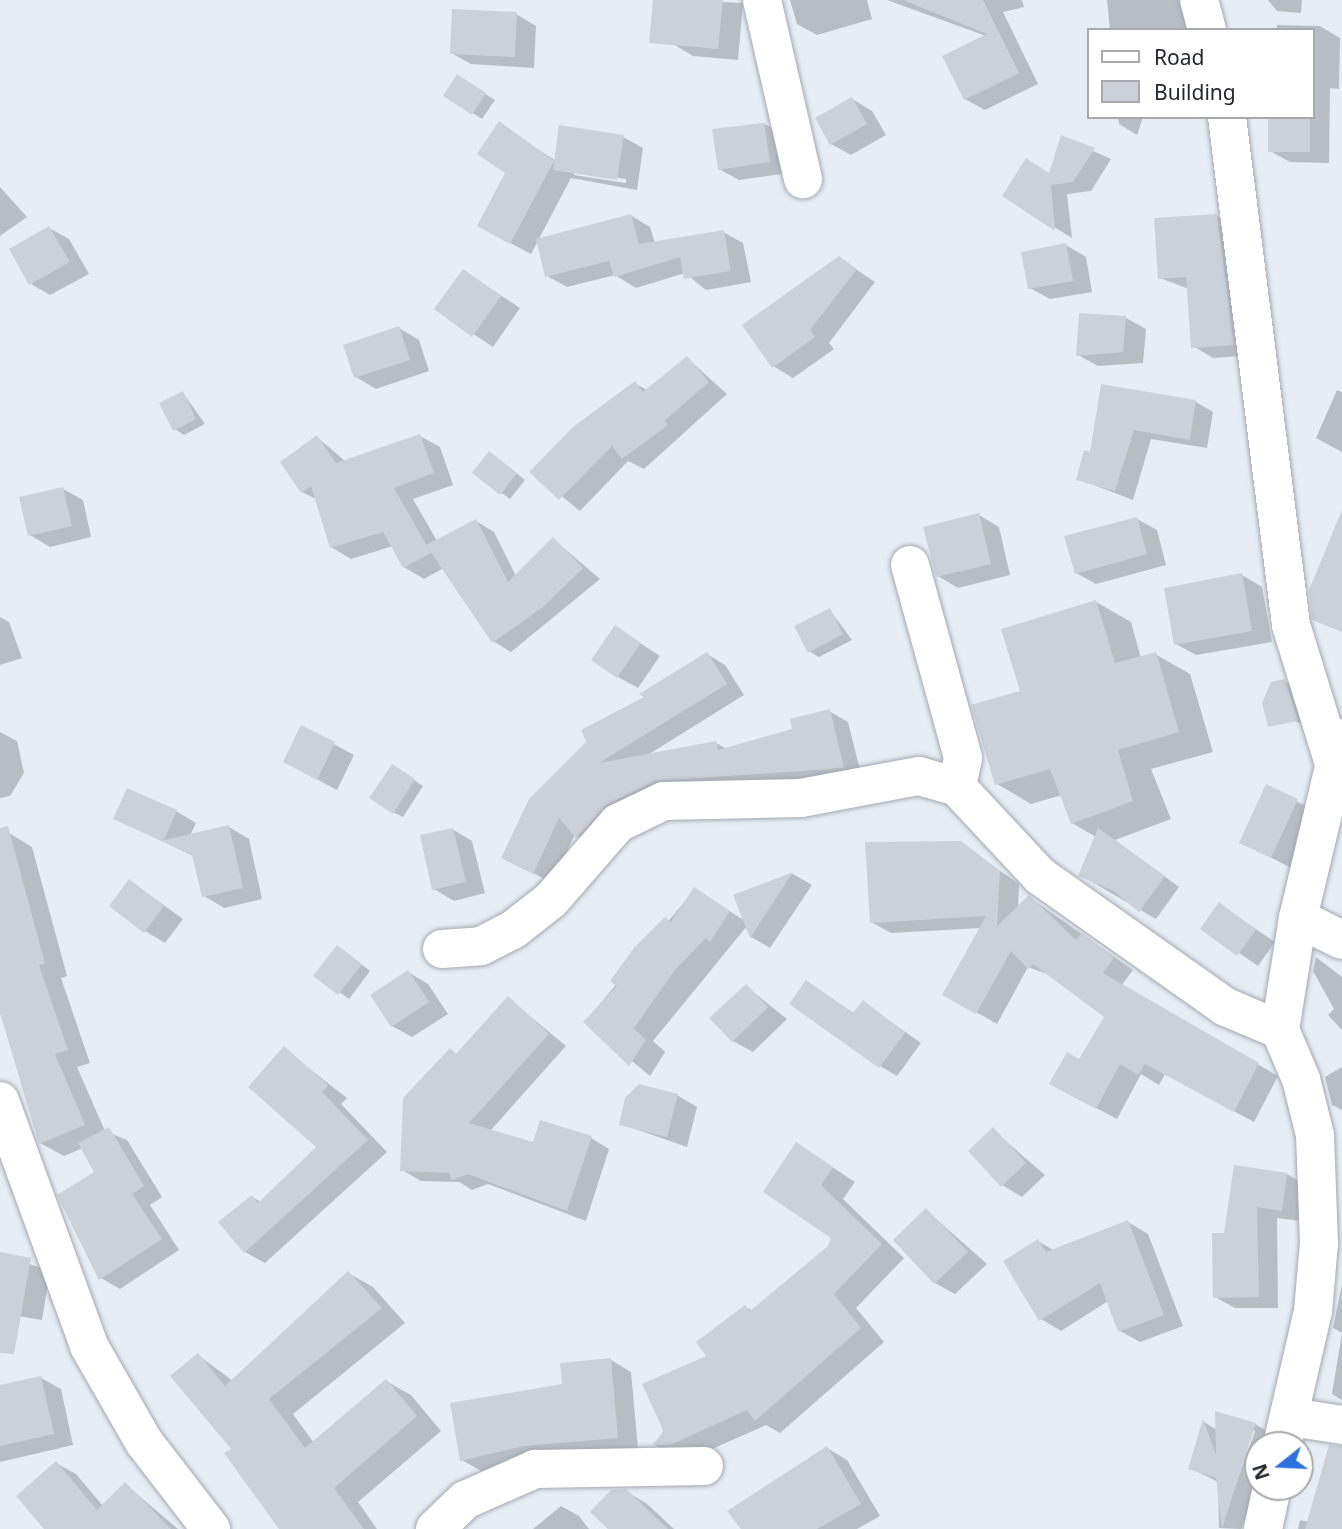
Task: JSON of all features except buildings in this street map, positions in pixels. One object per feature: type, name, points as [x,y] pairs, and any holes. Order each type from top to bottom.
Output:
[{"type":"street","points":[[762,0],[803,179]]},
{"type":"street","points":[[1199,0],[1206,28]]},
{"type":"street","points":[[1227,119],[1291,625],[1338,749],[1298,918],[1280,1030],[1301,1079],[1315,1135],[1330,1243],[1286,1431],[1342,1425]]},
{"type":"street","points":[[910,565],[963,758],[957,787]]},
{"type":"street","points":[[442,949],[481,946],[514,929],[551,900],[618,823],[664,801],[801,798],[919,776],[957,787],[1051,884],[1226,1007],[1280,1030]]},
{"type":"street","points":[[1298,918],[1342,940]]},
{"type":"street","points":[[0,1101],[94,1357],[144,1442],[211,1529]]},
{"type":"street","points":[[435,1529],[465,1500],[535,1469],[704,1465]]},
{"type":"street","points":[[1264,1529],[1269,1501]]}]
